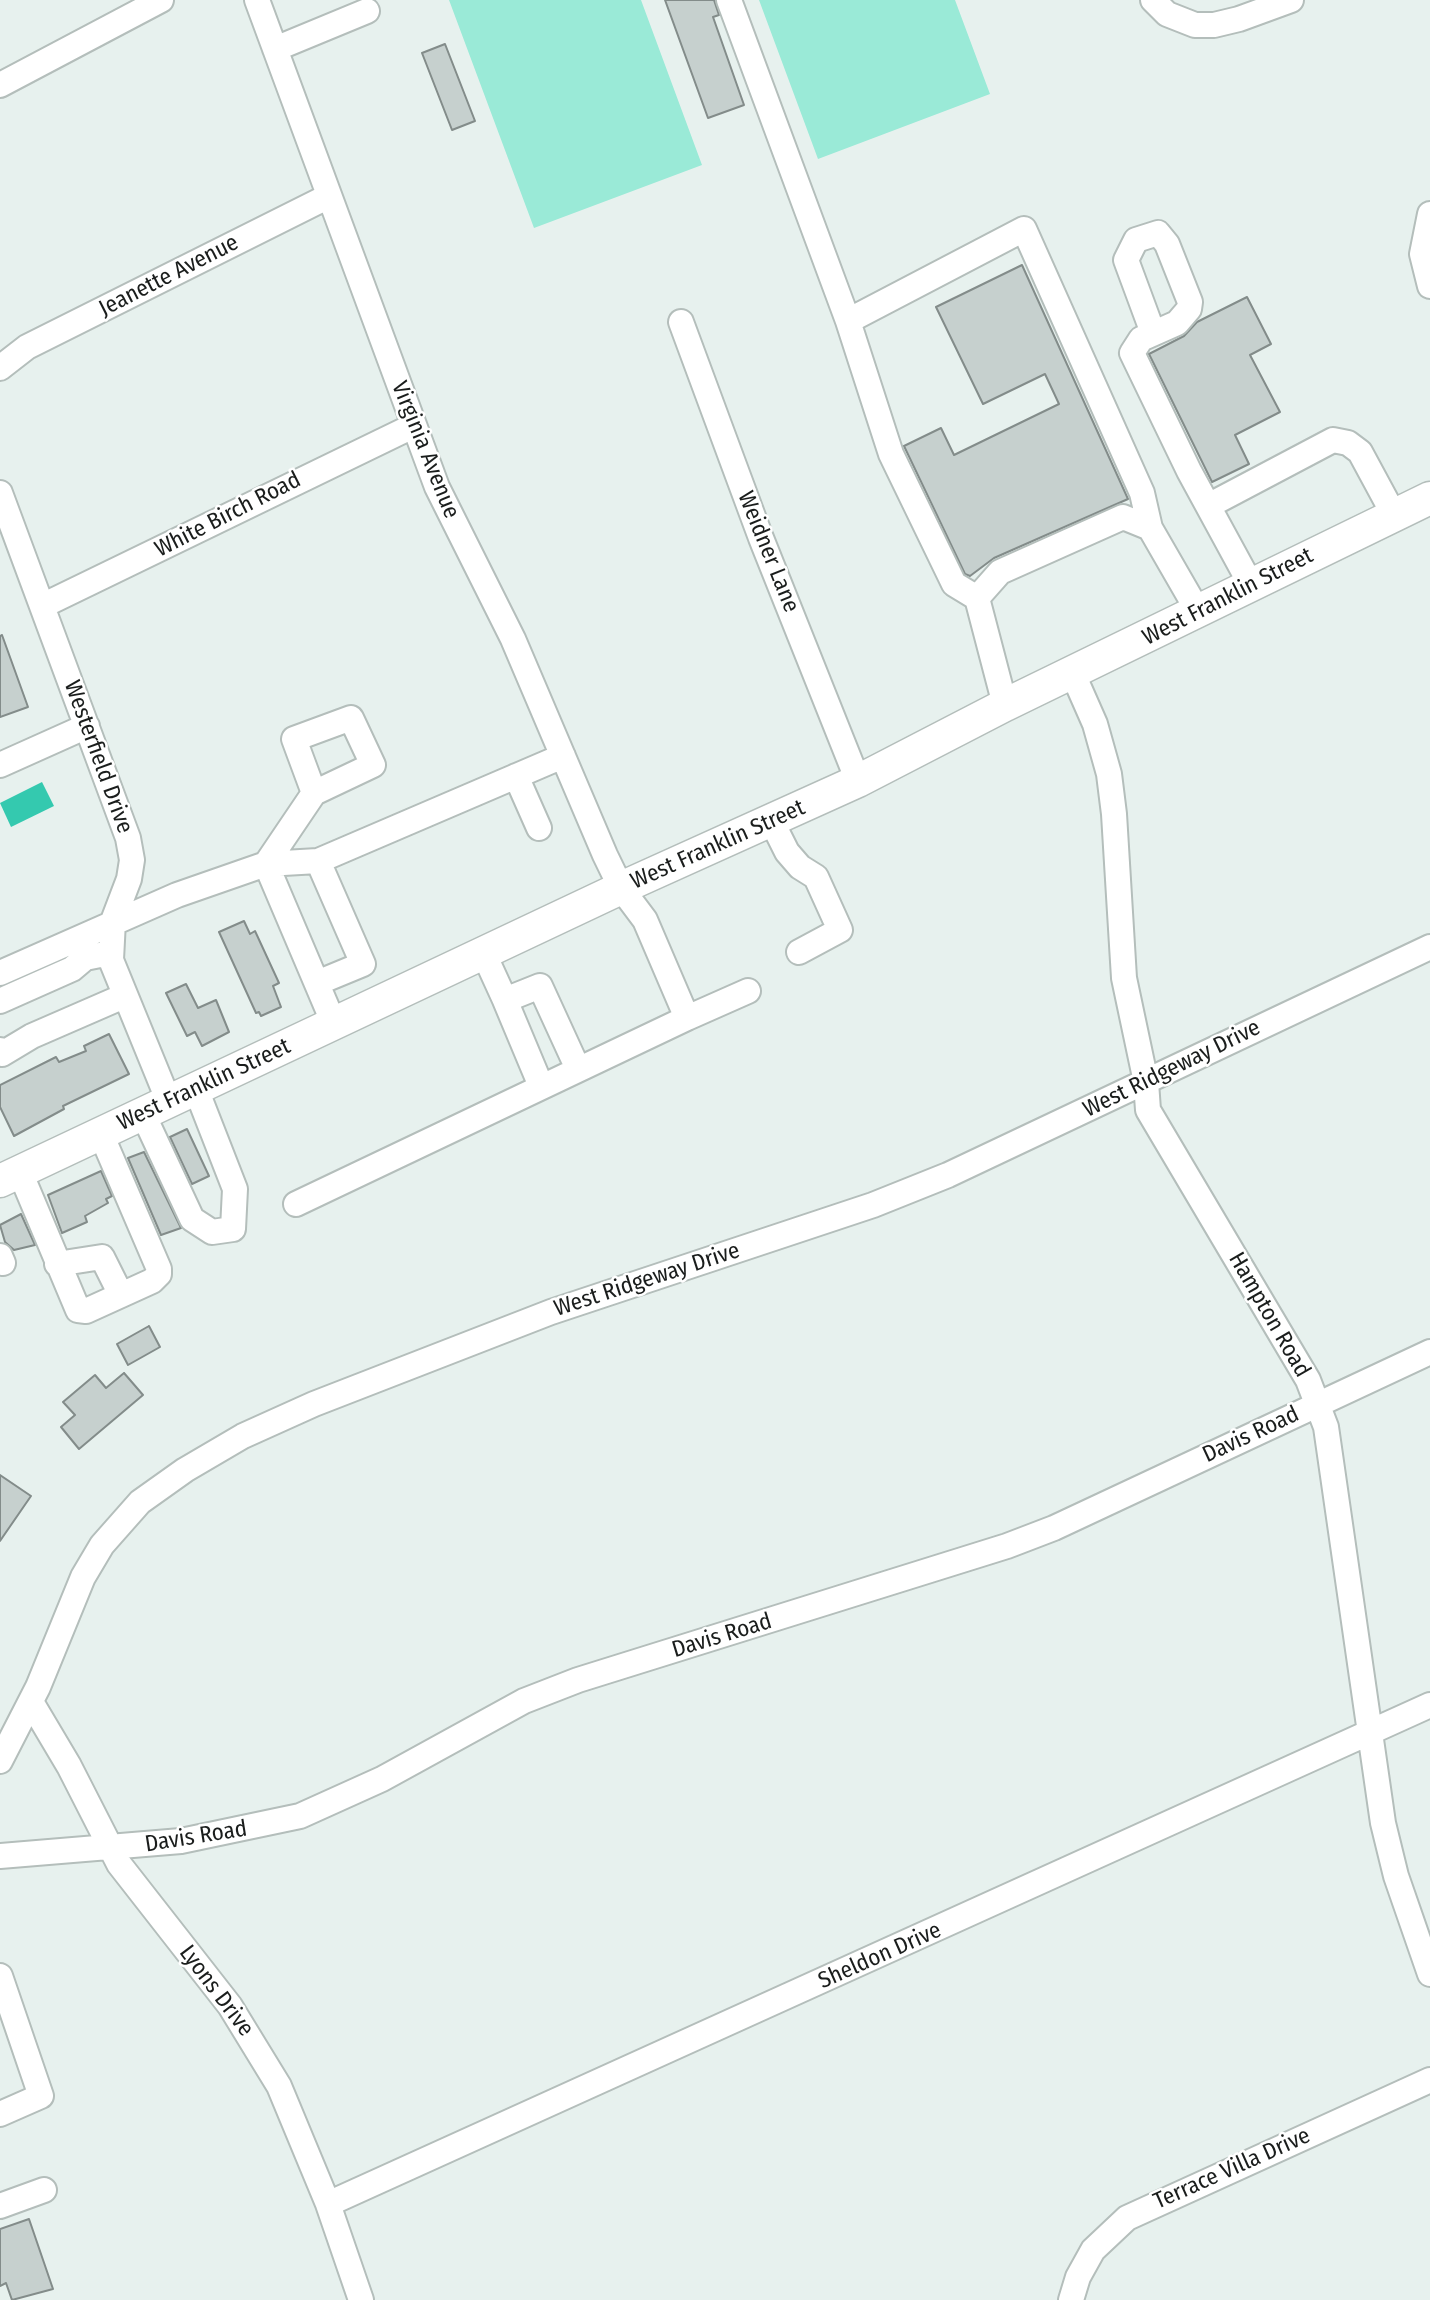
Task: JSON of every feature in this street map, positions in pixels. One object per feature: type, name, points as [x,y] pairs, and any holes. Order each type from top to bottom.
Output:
[{"type":"main road","name":"West Franklin Street","points":[[10,1177],[621,888],[858,781],[1005,705],[1394,515],[1428,503]]},
{"type":"street","points":[[0,85],[161,0]]},
{"type":"street","name":"Virginia Avenue","points":[[257,0],[437,487],[513,639],[621,888],[645,920],[687,1018]]},
{"type":"street","points":[[729,0],[848,321],[891,454],[954,584],[977,598],[1005,705]]},
{"type":"street","points":[[1153,0],[1167,15],[1195,25],[1239,19],[1290,0]]},
{"type":"street","points":[[275,49],[367,11]]},
{"type":"street","name":"Jeanette Avenue","points":[[5,363],[329,196]]},
{"type":"street","points":[[1430,214],[1422,254],[1430,286]]},
{"type":"street","points":[[848,321],[1024,229],[1142,493],[1150,528],[1199,612]]},
{"type":"street","name":"Weidner Lane","points":[[681,323],[761,538],[858,781]]},
{"type":"street","points":[[1153,332],[1141,339],[1132,353],[1208,506],[1251,585]]},
{"type":"street","name":"White Birch Road","points":[[42,606],[413,426]]},
{"type":"street","points":[[1208,506],[1333,440],[1348,443],[1360,452],[1394,515]]},
{"type":"street","name":"Westerfield Drive","points":[[0,493],[128,838],[132,860],[130,879],[113,922],[110,953],[124,996],[170,1101]]},
{"type":"street","points":[[977,598],[1000,572],[1123,517],[1150,528]]},
{"type":"street","name":"Hampton Road","points":[[1073,674],[1095,724],[1109,774],[1115,826],[1124,978],[1146,1082],[1148,1110],[1319,1404],[1326,1427],[1383,1823],[1396,1876],[1430,1974]]},
{"type":"street","points":[[0,765],[87,726]]},
{"type":"street","points":[[0,974],[177,895],[266,864],[318,861],[563,756]]},
{"type":"street","points":[[516,776],[539,828]]},
{"type":"street","points":[[266,864],[314,793]]},
{"type":"street","points":[[771,820],[787,852],[800,867],[816,877],[840,930],[799,951]]},
{"type":"street","points":[[317,983],[363,964],[318,861]]},
{"type":"street","points":[[266,864],[334,1024]]},
{"type":"street","name":"West Ridgeway Drive","points":[[0,1761],[31,1702],[83,1577],[121,1521],[140,1502],[184,1470],[243,1436],[314,1404],[551,1312],[873,1205],[948,1175],[1430,947]]},
{"type":"street","points":[[0,1001],[72,969],[85,957],[110,953]]},
{"type":"street","points":[[484,954],[541,1086]]},
{"type":"street","points":[[505,1000],[540,986],[578,1069]]},
{"type":"street","points":[[296,1204],[541,1086],[748,991]]},
{"type":"street","points":[[0,1050],[2,1054],[32,1036],[124,996]]},
{"type":"street","points":[[170,1101],[235,1189],[233,1229],[212,1232],[192,1219],[170,1101]]},
{"type":"street","points":[[10,1177],[57,1264],[74,1304],[81,1312],[152,1281],[159,1274],[159,1269],[101,1134]]},
{"type":"street","points":[[57,1264],[102,1257],[121,1295]]},
{"type":"street","name":"Davis Road","points":[[0,1856],[181,1841],[300,1816],[382,1779],[524,1701],[578,1680],[1007,1546],[1054,1528],[1430,1352]]},
{"type":"street","name":"Lyons Drive","points":[[31,1702],[69,1766],[119,1864],[230,2006],[256,2044],[279,2087],[328,2204],[361,2300]]},
{"type":"street","name":"Sheldon Drive","points":[[328,2204],[1430,1705]]},
{"type":"street","points":[[0,1976],[41,2096],[0,2114]]},
{"type":"street","name":"Terrace Villa Drive","points":[[1071,2300],[1078,2277],[1093,2250],[1127,2218],[1430,2080]]},
{"type":"street","points":[[0,2206],[44,2190]]},
{"type":"shaded area","points":[[449,0],[641,0],[702,165],[534,228]]},
{"type":"shaded area","points":[[759,0],[955,0],[990,94],[818,159]]},
{"type":"shaded area","points":[[42,782],[54,806],[11,827],[0,803]]},
{"type":"building","points":[[665,0],[714,0],[719,15],[713,17],[744,105],[708,118]]},
{"type":"building","points":[[445,44],[475,121],[452,130],[422,53]]},
{"type":"building","points":[[1022,265],[1128,499],[994,558],[970,576],[965,574],[904,446],[941,428],[954,455],[1059,404],[1045,374],[983,404],[936,307]]},
{"type":"building","points":[[1247,297],[1271,344],[1250,355],[1280,412],[1235,435],[1249,464],[1212,482],[1149,354],[1184,336],[1197,322]]},
{"type":"building","points":[[2,635],[28,707],[0,717],[0,636]]},
{"type":"building","points":[[244,921],[250,934],[255,931],[279,983],[273,986],[281,1007],[261,1016],[259,1012],[256,1013],[219,932]]},
{"type":"building","points":[[186,984],[198,1008],[216,1000],[229,1032],[202,1046],[195,1032],[187,1036],[166,993]]},
{"type":"building","points":[[109,1034],[129,1074],[63,1106],[64,1109],[14,1136],[0,1107],[0,1085],[56,1057],[59,1062],[86,1051],[84,1046]]},
{"type":"building","points":[[187,1129],[209,1176],[192,1184],[170,1137]]},
{"type":"building","points":[[144,1152],[181,1228],[161,1235],[128,1158]]},
{"type":"building","points":[[101,1171],[112,1196],[106,1199],[108,1203],[85,1216],[87,1222],[62,1233],[48,1195]]},
{"type":"building","points":[[21,1214],[35,1245],[14,1250],[5,1242],[0,1225]]},
{"type":"building","points":[[149,1326],[160,1347],[128,1365],[117,1344]]},
{"type":"building","points":[[124,1373],[143,1395],[79,1449],[61,1427],[75,1415],[63,1402],[95,1375],[106,1388]]},
{"type":"building","points":[[0,1475],[31,1496],[0,1541]]},
{"type":"building","points":[[29,2219],[53,2289],[12,2300],[6,2283],[0,2286],[0,2229]]}]
